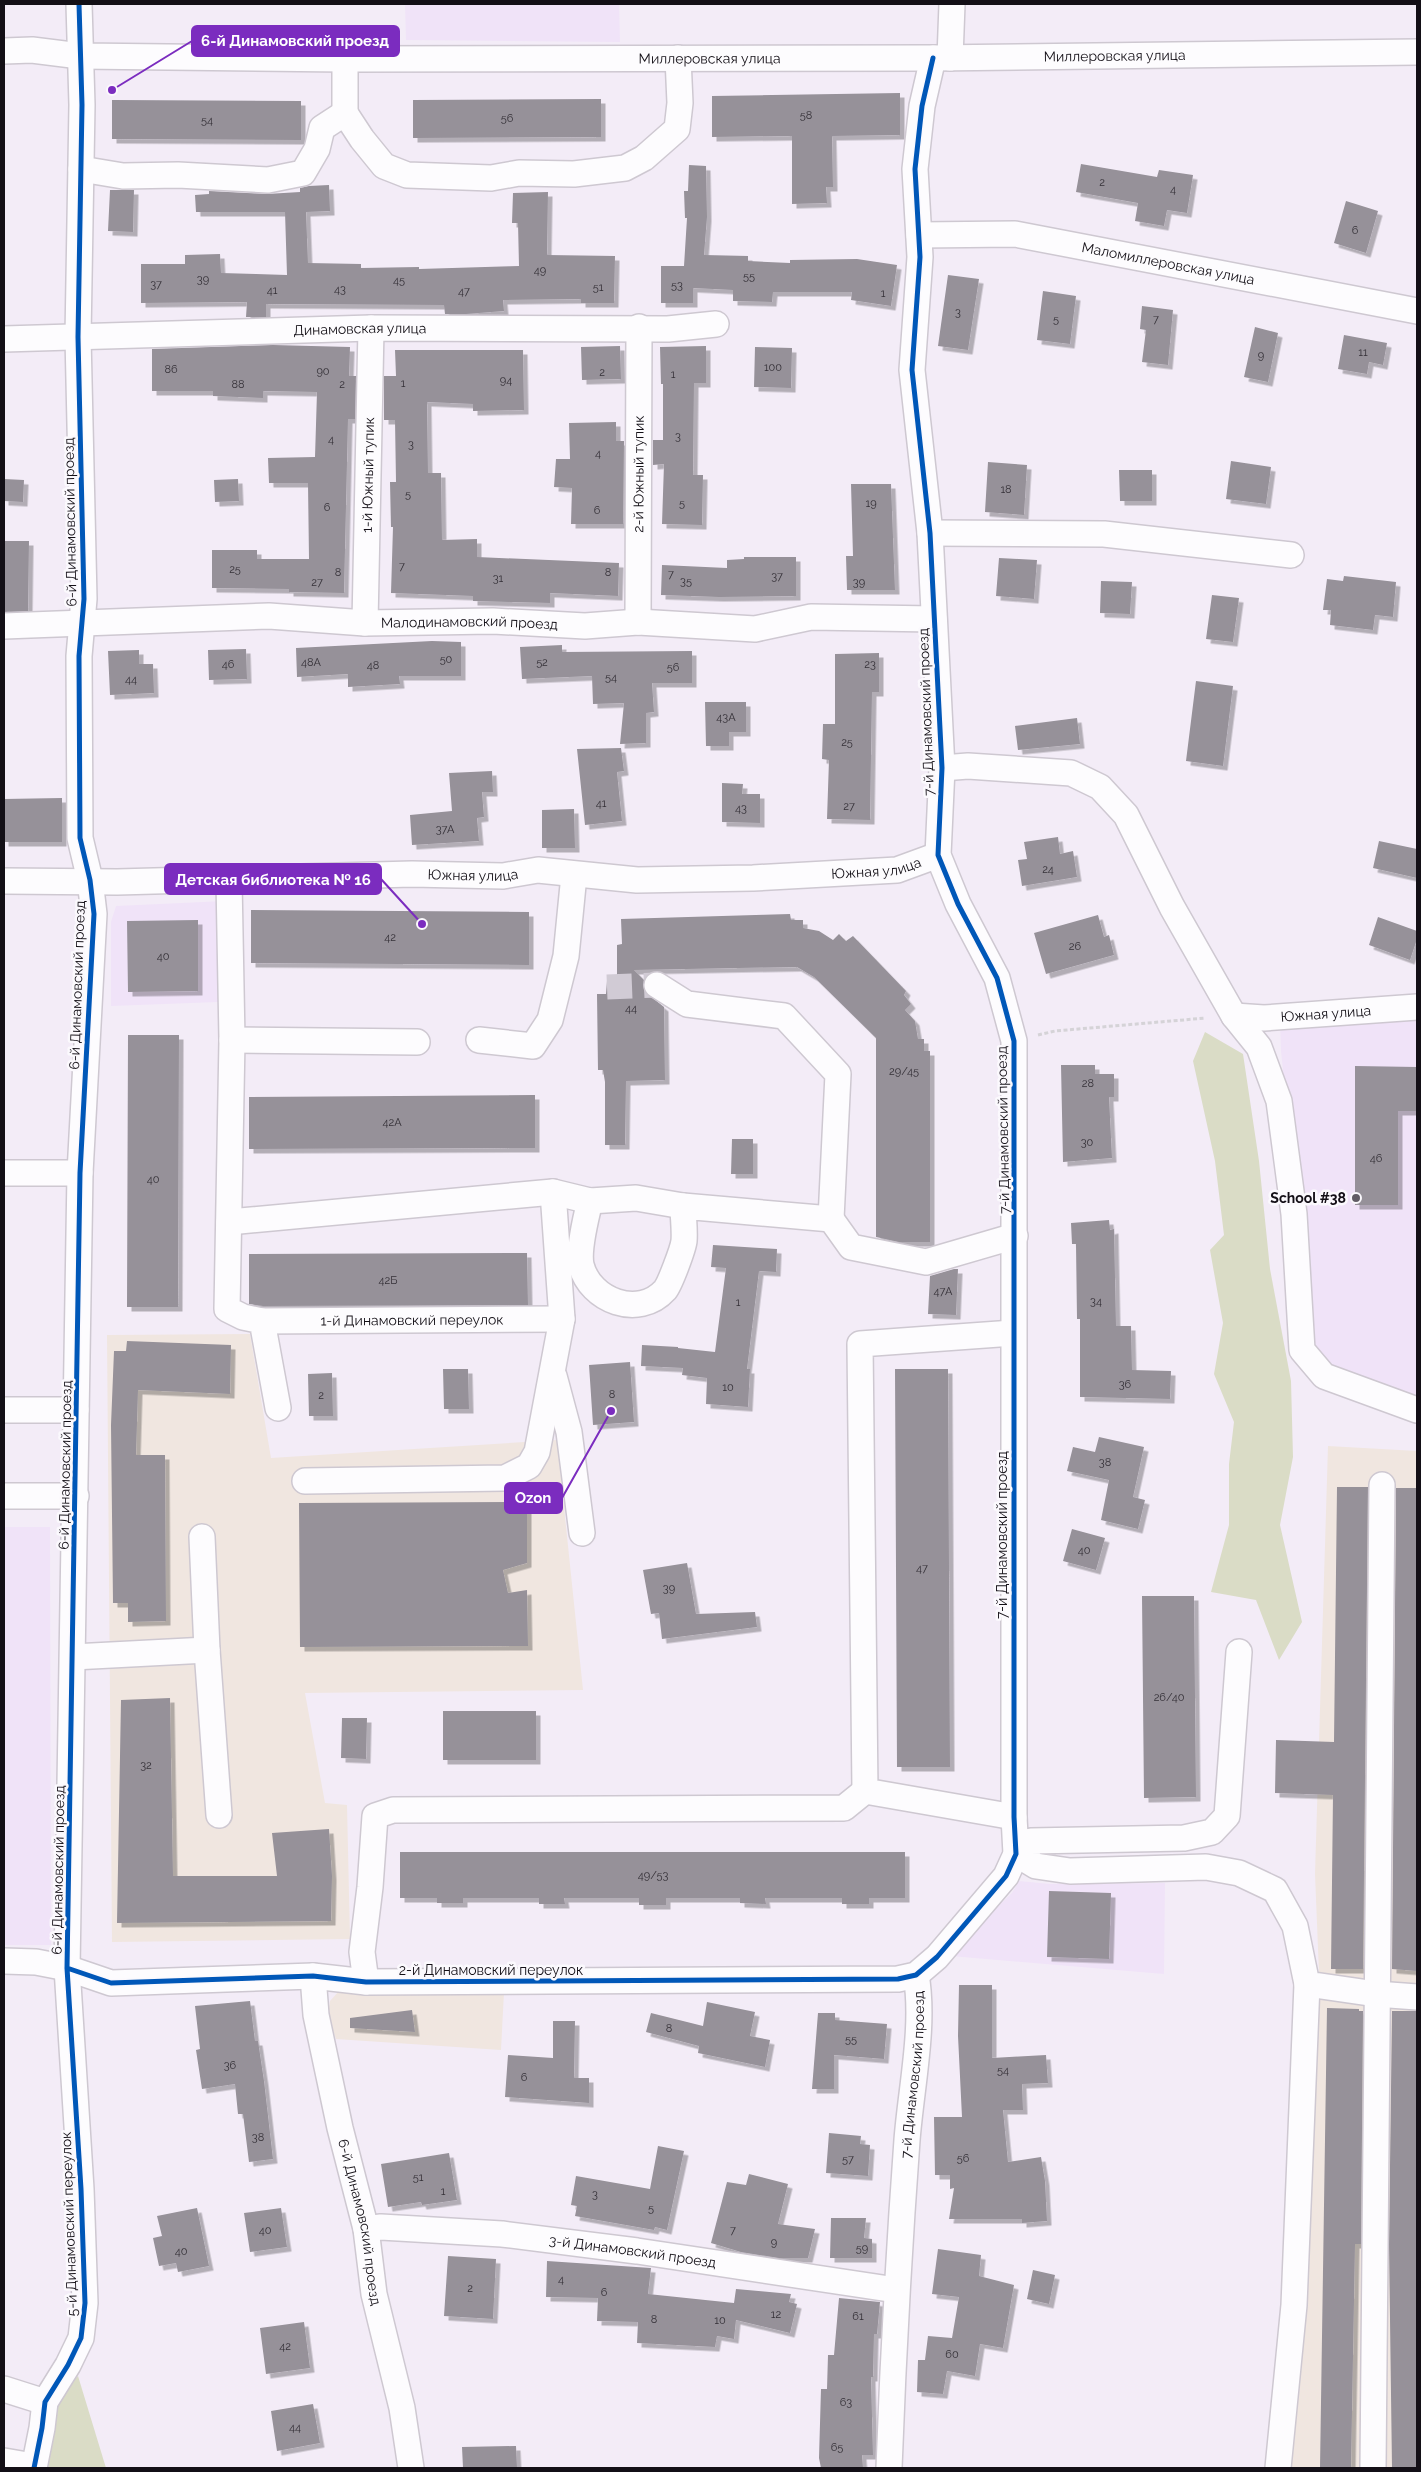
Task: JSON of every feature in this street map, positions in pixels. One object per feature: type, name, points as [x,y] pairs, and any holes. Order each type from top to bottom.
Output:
[{"type":"street","name":"6-й Динамовский проезд","points":[[67,1968],[80,1173],[94,914],[90,880],[80,838],[79,656],[84,599],[78,337],[82,105],[79,4]]},
{"type":"street","name":"7-й Динамовский проезд","points":[[889,2468],[896,2290],[908,2118],[920,1998],[916,1975],[937,1957],[1006,1876],[1016,1854],[1014,1816],[1014,1041],[997,978],[958,904],[938,855],[942,768],[930,534],[912,370],[920,257],[914,169],[922,106],[942,58],[952,4]]},
{"type":"street","name":"Миллеровская улица","points":[[4,51],[32,50],[80,56],[345,59],[942,58],[1417,52]]},
{"type":"street","points":[[345,59],[346,113],[362,139],[384,166],[407,175],[491,178],[519,173],[574,174],[625,168],[644,158],[677,129],[680,103],[678,58]]},
{"type":"street","points":[[81,169],[123,176],[178,175],[268,180],[303,173],[316,149],[322,128],[346,113]]},
{"type":"street","name":"Маломиллеровская улица","points":[[918,235],[1015,234],[1417,311]]},
{"type":"street","name":"Динамовская улица","points":[[4,339],[371,328],[639,327],[668,329],[716,324]]},
{"type":"street","name":"2-й Южный тупик","points":[[638,622],[639,327]]},
{"type":"street","name":"1-й Южный тупик","points":[[365,623],[371,328]]},
{"type":"street","points":[[930,534],[1104,534],[1291,555]]},
{"type":"street","name":"Малодинамовский проезд","points":[[4,626],[269,616],[365,623],[494,620],[584,626],[638,622],[755,629],[811,617],[934,620]]},
{"type":"street","points":[[942,768],[968,766],[1071,774],[1100,787],[1126,815],[1172,907],[1234,1016],[1259,1047],[1279,1101],[1294,1214],[1302,1350],[1324,1376],[1417,1410]]},
{"type":"street","name":"Южная улица","points":[[4,881],[59,883],[90,880],[117,882],[229,881],[412,874],[503,876],[538,870],[637,880],[753,878],[897,870],[938,855]]},
{"type":"street","points":[[479,1040],[532,1046],[550,1020],[566,956],[574,875]]},
{"type":"street","points":[[229,881],[232,1040],[229,1222],[553,1192],[590,1201],[636,1198],[683,1206],[831,1219]]},
{"type":"street","points":[[657,985],[687,1004],[784,1016],[838,1074],[831,1219],[851,1247],[926,1262],[1015,1236]]},
{"type":"street","name":"Южная улица","points":[[1234,1016],[1264,1018],[1417,1007]]},
{"type":"street","points":[[232,1040],[416,1042]]},
{"type":"street","points":[[4,1173],[80,1173]]},
{"type":"street","points":[[305,1481],[505,1478],[529,1466],[537,1452],[562,1319],[553,1192]]},
{"type":"street","points":[[590,1201],[583,1232],[581,1265],[597,1293],[619,1304],[650,1303],[666,1289],[684,1242],[683,1206]]},
{"type":"street","name":"1-й Динамовский переулок","points":[[229,1222],[227,1309],[243,1317],[262,1321],[562,1319]]},
{"type":"street","points":[[262,1321],[278,1408]]},
{"type":"street","points":[[864,1791],[860,1344],[1014,1333]]},
{"type":"street","points":[[553,1372],[569,1432],[582,1533]]},
{"type":"street","points":[[4,1410],[76,1410]]},
{"type":"street","points":[[1373,2468],[1382,1485]]},
{"type":"street","points":[[4,1496],[76,1496]]},
{"type":"street","points":[[202,1537],[207,1650],[219,1815]]},
{"type":"street","points":[[73,1657],[207,1650]]},
{"type":"street","points":[[1239,1652],[1227,1816],[1212,1832],[1184,1838],[1032,1841],[1016,1854],[1036,1866],[1070,1871],[1206,1867],[1239,1872],[1275,1890],[1295,1926],[1307,1984],[1294,2305],[1278,2468]]},
{"type":"street","points":[[366,1982],[362,1952],[370,1887],[375,1816],[393,1810],[844,1808],[864,1791],[1014,1816]]},
{"type":"street","name":"2-й Динамовский переулок","points":[[4,1961],[36,1962],[67,1968],[111,1983],[312,1976],[366,1982],[898,1979],[916,1975]]},
{"type":"street","name":"5-й Динамовский переулок","points":[[34,2467],[45,2402],[68,2365],[81,2338],[85,2303],[81,2189],[67,1968]]},
{"type":"street","name":"6-й Динамовский проезд","points":[[312,1976],[316,2015],[336,2109],[366,2229],[374,2294],[402,2408],[411,2468]]},
{"type":"street","points":[[1307,1984],[1376,1994],[1417,1997]]},
{"type":"street","name":"3-й Динамовский проезд","points":[[366,2229],[381,2227],[502,2234],[896,2290]]},
{"type":"street","points":[[4,2389],[45,2402]]},
{"type":"street","points":[[4,2461],[34,2467]]},
{"type":"path","points":[[1014,1041],[1055,1031],[1234,1016]]},
{"type":"shaded area","points":[[405,4],[619,4],[620,42],[406,40]]},
{"type":"shaded area","points":[[225,901],[218,1002],[111,1006],[111,922],[116,906]]},
{"type":"shaded area","name":"School #38","points":[[1417,1014],[1417,1399],[1324,1364],[1311,1344],[1281,1051],[1280,1022]]},
{"type":"shaded area","points":[[250,1334],[271,1458],[557,1440],[583,1690],[305,1693],[325,1803],[347,1805],[350,1939],[112,1942],[107,1335]]},
{"type":"shaded area","points":[[1328,1446],[1417,1451],[1417,2468],[1290,2468],[1319,1973],[1315,1874]]},
{"type":"shaded area","points":[[4,1527],[50,1527],[51,1945],[4,1945]]},
{"type":"shaded area","points":[[1019,1881],[1050,1884],[1165,1883],[1164,1974],[951,1956],[965,1938],[1012,1893]]},
{"type":"shaded area","points":[[339,1991],[504,1992],[501,2050],[336,2039],[328,2016],[330,2001]]},
{"type":"green space","points":[[1205,1032],[1243,1054],[1259,1161],[1270,1269],[1291,1381],[1293,1457],[1280,1525],[1302,1622],[1279,1660],[1256,1600],[1211,1592],[1229,1525],[1229,1464],[1234,1422],[1214,1374],[1223,1323],[1210,1250],[1224,1235],[1215,1161],[1193,1061]]},
{"type":"green space","points":[[78,2376],[106,2468],[45,2468],[55,2398]]},
{"type":"building","points":[[900,93],[900,135],[832,136],[833,187],[826,187],[827,203],[792,204],[792,136],[712,137],[712,96]]},
{"type":"building","points":[[601,99],[601,137],[413,138],[413,100]]},
{"type":"building","points":[[112,100],[301,101],[301,140],[112,139]]},
{"type":"building","points":[[1081,164],[1157,177],[1159,170],[1193,175],[1187,213],[1167,210],[1164,226],[1135,221],[1138,203],[1076,192]]},
{"type":"building","points":[[689,165],[706,166],[707,217],[704,255],[748,256],[748,261],[790,263],[790,260],[857,259],[897,265],[891,306],[851,300],[852,292],[773,292],[772,302],[733,301],[733,290],[693,288],[693,303],[661,303],[661,266],[684,266],[687,218],[685,218],[684,191],[688,191]]},
{"type":"building","points":[[329,185],[330,211],[306,212],[308,263],[361,264],[361,268],[419,267],[419,269],[519,266],[518,223],[512,223],[513,193],[548,192],[547,255],[615,256],[614,303],[581,303],[581,299],[503,300],[504,311],[466,314],[445,314],[444,305],[266,304],[266,317],[246,317],[247,302],[141,303],[141,264],[185,264],[185,255],[220,254],[221,273],[287,275],[285,212],[196,212],[195,195],[209,194],[209,191],[267,194],[300,192],[300,188]]},
{"type":"building","points":[[110,190],[134,190],[133,232],[108,231]]},
{"type":"building","points":[[1346,201],[1378,211],[1366,253],[1334,243]]},
{"type":"building","points":[[948,275],[979,279],[968,350],[938,346]]},
{"type":"building","points":[[1043,291],[1076,296],[1070,344],[1037,340]]},
{"type":"building","points":[[1142,306],[1173,310],[1168,365],[1142,362],[1146,330],[1140,329]]},
{"type":"building","points":[[1255,327],[1278,333],[1268,382],[1244,377]]},
{"type":"building","points":[[1344,335],[1387,343],[1383,365],[1369,362],[1367,374],[1338,369]]},
{"type":"building","points":[[273,345],[350,347],[349,376],[356,376],[355,419],[348,419],[344,593],[289,592],[289,589],[212,588],[212,550],[257,550],[257,559],[309,559],[308,483],[269,483],[268,458],[315,457],[317,392],[263,391],[263,398],[213,396],[213,391],[152,391],[152,349]]},
{"type":"building","points":[[620,346],[621,379],[582,380],[581,347]]},
{"type":"building","points":[[706,346],[706,383],[694,383],[693,475],[703,475],[702,525],[662,524],[664,464],[653,465],[653,440],[663,440],[663,384],[661,384],[660,347]]},
{"type":"building","points":[[755,347],[792,348],[791,388],[754,387]]},
{"type":"building","points":[[395,350],[523,350],[524,410],[473,411],[473,404],[427,402],[428,473],[441,473],[442,540],[477,539],[477,557],[619,563],[618,596],[550,593],[550,603],[473,601],[473,596],[391,593],[393,527],[391,527],[390,482],[396,482],[395,420],[384,420],[384,376],[396,376]]},
{"type":"building","points":[[616,422],[616,441],[624,441],[623,524],[571,524],[572,488],[554,487],[556,459],[570,459],[569,423]]},
{"type":"building","points":[[1231,461],[1271,467],[1266,504],[1226,499]]},
{"type":"building","points":[[988,462],[1027,465],[1024,515],[985,512]]},
{"type":"building","points":[[1119,470],[1152,470],[1152,501],[1120,501]]},
{"type":"building","points":[[4,479],[24,480],[23,502],[4,501]]},
{"type":"building","points":[[238,479],[239,501],[215,502],[214,480]]},
{"type":"building","points":[[851,484],[891,484],[895,590],[847,590],[846,556],[853,556]]},
{"type":"building","points":[[4,541],[29,541],[28,611],[4,612]]},
{"type":"building","points":[[744,557],[796,557],[796,596],[719,597],[661,595],[662,565],[727,568],[727,560],[744,559]]},
{"type":"building","points":[[999,558],[1037,560],[1034,599],[996,596]]},
{"type":"building","points":[[1344,576],[1396,582],[1393,617],[1375,615],[1373,630],[1330,625],[1331,610],[1323,610],[1327,579],[1343,581]]},
{"type":"building","points":[[1101,581],[1132,582],[1130,614],[1100,613]]},
{"type":"building","points":[[1212,595],[1239,598],[1233,642],[1206,639]]},
{"type":"building","points":[[432,641],[461,642],[461,676],[399,676],[400,684],[348,687],[348,674],[297,677],[296,648]]},
{"type":"building","points":[[562,645],[562,652],[692,651],[692,683],[652,683],[654,712],[646,713],[646,743],[620,744],[624,703],[593,704],[592,676],[522,679],[520,647]]},
{"type":"building","points":[[246,649],[247,679],[209,680],[208,650]]},
{"type":"building","points":[[139,650],[139,664],[153,664],[154,693],[110,695],[108,651]]},
{"type":"building","points":[[879,653],[879,692],[872,692],[870,820],[827,819],[829,760],[822,759],[823,724],[835,724],[835,654]]},
{"type":"building","points":[[1196,681],[1233,686],[1223,766],[1186,761]]},
{"type":"building","points":[[705,702],[746,702],[746,732],[729,732],[729,746],[706,746]]},
{"type":"building","points":[[1077,718],[1080,744],[1018,750],[1015,726]]},
{"type":"building","points":[[621,748],[624,771],[617,772],[622,821],[585,825],[577,749]]},
{"type":"building","points":[[492,771],[493,792],[482,792],[484,817],[477,818],[479,841],[412,845],[410,815],[452,811],[449,773]]},
{"type":"building","points":[[722,783],[743,784],[742,794],[760,794],[760,823],[722,822]]},
{"type":"building","points":[[62,798],[62,842],[4,842],[4,799]]},
{"type":"building","points":[[574,809],[575,848],[542,848],[542,810]]},
{"type":"building","points":[[1058,837],[1060,854],[1073,851],[1077,877],[1022,886],[1018,860],[1027,859],[1024,842]]},
{"type":"building","points":[[1379,841],[1417,849],[1417,878],[1373,868]]},
{"type":"building","points":[[251,910],[529,912],[529,965],[251,963]]},
{"type":"building","points":[[790,914],[791,920],[803,920],[803,928],[819,931],[833,940],[839,934],[846,941],[853,936],[906,991],[904,995],[911,1004],[905,1010],[915,1021],[918,1039],[924,1039],[924,1051],[930,1051],[930,1242],[899,1242],[876,1237],[876,1038],[814,977],[797,967],[634,970],[644,980],[645,992],[664,1007],[665,1080],[626,1081],[625,1145],[605,1145],[605,1082],[603,1070],[598,1070],[597,994],[606,994],[607,981],[617,981],[617,945],[622,944],[621,919]]},
{"type":"building","points":[[1098,915],[1104,937],[1109,935],[1114,955],[1046,974],[1034,933]]},
{"type":"building","points":[[1378,917],[1417,931],[1417,939],[1410,960],[1369,945]]},
{"type":"building","points":[[198,920],[198,991],[128,992],[127,921]]},
{"type":"building","points":[[128,1035],[179,1035],[178,1307],[127,1307]]},
{"type":"building","points":[[1061,1065],[1095,1065],[1095,1074],[1114,1074],[1114,1097],[1109,1097],[1112,1158],[1063,1162]]},
{"type":"building","points":[[1355,1066],[1417,1067],[1417,1111],[1398,1111],[1398,1205],[1355,1205]]},
{"type":"building","points":[[535,1095],[535,1148],[249,1149],[249,1097]]},
{"type":"building","points":[[732,1139],[753,1139],[753,1174],[731,1174]]},
{"type":"building","points":[[1109,1220],[1110,1230],[1114,1229],[1116,1326],[1131,1326],[1132,1370],[1171,1371],[1170,1399],[1080,1397],[1080,1319],[1077,1319],[1076,1244],[1072,1244],[1071,1223]]},
{"type":"building","points":[[713,1245],[777,1249],[776,1272],[759,1271],[747,1369],[750,1369],[748,1407],[706,1404],[707,1378],[682,1375],[683,1368],[641,1366],[642,1345],[715,1352],[726,1268],[711,1267]]},
{"type":"building","points":[[527,1253],[528,1305],[263,1306],[249,1304],[249,1254]]},
{"type":"building","points":[[958,1269],[956,1315],[928,1314],[930,1276]]},
{"type":"building","points":[[127,1341],[231,1345],[230,1394],[138,1390],[136,1455],[165,1455],[166,1621],[128,1622],[128,1603],[113,1603],[111,1425],[114,1351],[126,1351]]},
{"type":"building","points":[[630,1362],[634,1422],[593,1425],[589,1365]]},
{"type":"building","points":[[443,1369],[468,1369],[469,1409],[444,1409]]},
{"type":"building","points":[[895,1369],[948,1369],[950,1767],[897,1767]]},
{"type":"building","points":[[332,1373],[333,1416],[309,1416],[308,1374]]},
{"type":"building","points":[[1099,1437],[1144,1447],[1133,1497],[1145,1500],[1138,1529],[1101,1520],[1109,1480],[1067,1471],[1073,1447],[1095,1452]]},
{"type":"building","points":[[1337,1487],[1368,1487],[1363,1969],[1331,1969],[1333,1795],[1275,1793],[1276,1740],[1334,1742]]},
{"type":"building","points":[[1396,1488],[1417,1488],[1417,1971],[1392,1969]]},
{"type":"building","points":[[527,1502],[527,1563],[503,1570],[508,1593],[527,1590],[528,1646],[300,1647],[299,1503]]},
{"type":"building","points":[[1072,1529],[1105,1538],[1096,1570],[1063,1561]]},
{"type":"building","points":[[687,1563],[696,1614],[755,1612],[757,1627],[662,1639],[659,1613],[651,1614],[643,1570]]},
{"type":"building","points":[[1142,1596],[1194,1596],[1196,1797],[1144,1798]]},
{"type":"building","points":[[170,1698],[173,1876],[277,1876],[272,1833],[329,1829],[332,1876],[331,1921],[117,1923],[121,1700]]},
{"type":"building","points":[[443,1711],[536,1711],[536,1760],[443,1760]]},
{"type":"building","points":[[342,1718],[367,1718],[366,1759],[341,1758]]},
{"type":"building","points":[[400,1852],[905,1852],[905,1898],[869,1898],[869,1904],[842,1904],[842,1898],[765,1898],[766,1904],[740,1903],[740,1898],[666,1898],[666,1905],[639,1905],[639,1898],[564,1898],[565,1904],[539,1904],[539,1898],[463,1898],[463,1903],[437,1903],[437,1898],[400,1898]]},
{"type":"building","points":[[1049,1891],[1111,1893],[1109,1959],[1047,1957]]},
{"type":"building","points":[[959,1985],[992,1985],[992,2058],[1046,2055],[1048,2083],[1022,2084],[1023,2110],[1003,2110],[1008,2162],[1041,2157],[1045,2181],[1047,2221],[1022,2223],[1022,2219],[949,2219],[954,2188],[950,2189],[950,2175],[935,2175],[934,2117],[962,2117],[958,2036]]},
{"type":"building","points":[[250,2001],[255,2041],[258,2041],[264,2081],[273,2159],[249,2162],[243,2114],[238,2114],[235,2084],[202,2089],[196,2050],[200,2049],[195,2006]]},
{"type":"building","points":[[707,2002],[755,2012],[750,2036],[770,2040],[765,2067],[698,2053],[699,2046],[646,2032],[651,2013],[703,2026]]},
{"type":"building","points":[[1327,2008],[1359,2009],[1359,2011],[1363,2011],[1361,2244],[1355,2244],[1351,2468],[1320,2468]]},
{"type":"building","points":[[412,2010],[415,2032],[350,2028],[350,2018]]},
{"type":"building","points":[[1392,2011],[1417,2011],[1417,2468],[1392,2468],[1389,2244]]},
{"type":"building","points":[[818,2013],[835,2013],[835,2020],[887,2024],[884,2059],[834,2055],[834,2089],[812,2089]]},
{"type":"building","points":[[553,2021],[575,2021],[574,2078],[589,2078],[589,2103],[505,2097],[508,2055],[553,2058]]},
{"type":"building","points":[[829,2133],[861,2136],[860,2144],[870,2145],[868,2176],[826,2173]]},
{"type":"building","points":[[658,2146],[684,2151],[667,2230],[655,2227],[654,2230],[575,2216],[577,2206],[571,2205],[576,2176],[650,2189]]},
{"type":"building","points":[[449,2153],[457,2200],[422,2205],[421,2202],[388,2207],[381,2164]]},
{"type":"building","points":[[749,2174],[788,2184],[778,2224],[815,2229],[808,2258],[779,2258],[741,2252],[711,2243],[727,2182],[746,2185]]},
{"type":"building","points":[[197,2208],[209,2266],[178,2272],[176,2263],[159,2266],[153,2238],[162,2236],[157,2216]]},
{"type":"building","points":[[281,2208],[287,2247],[250,2252],[244,2213]]},
{"type":"building","points":[[831,2218],[866,2218],[864,2238],[872,2239],[872,2258],[830,2258]]},
{"type":"building","points":[[938,2249],[981,2255],[979,2276],[1014,2285],[1003,2348],[980,2344],[975,2376],[947,2371],[943,2394],[917,2392],[918,2360],[925,2360],[928,2336],[952,2338],[959,2297],[932,2294]]},
{"type":"building","points":[[448,2256],[496,2259],[493,2319],[444,2316]]},
{"type":"building","points":[[547,2261],[651,2268],[648,2294],[734,2303],[736,2289],[791,2294],[789,2302],[797,2304],[790,2333],[736,2320],[734,2339],[717,2336],[715,2347],[637,2343],[638,2322],[597,2321],[598,2298],[546,2297]]},
{"type":"building","points":[[1033,2270],[1055,2275],[1049,2304],[1027,2299]]},
{"type":"building","points":[[839,2298],[880,2302],[877,2334],[874,2334],[873,2377],[871,2377],[873,2455],[862,2455],[863,2468],[821,2468],[819,2458],[821,2389],[827,2389],[828,2355],[834,2355]]},
{"type":"building","points":[[304,2322],[310,2368],[266,2374],[260,2328]]},
{"type":"building","points":[[313,2404],[320,2443],[277,2451],[271,2411]]},
{"type":"building","points":[[516,2446],[517,2468],[463,2468],[462,2447]]},
{"type":"tunnel","points":[[607,987],[657,985]]},
{"type":"cycle path","points":[[34,2468],[45,2402],[68,2365],[81,2338],[85,2303],[81,2189],[67,1968],[80,1173],[94,914],[90,880],[80,838],[79,656],[84,599],[78,337],[82,105],[79,4]]},
{"type":"cycle path","points":[[67,1968],[111,1983],[313,1976],[366,1982],[898,1979],[916,1975],[937,1957],[1006,1876],[1016,1854],[1014,1817],[1014,1041],[997,978],[958,904],[938,855],[942,768],[930,533],[912,370],[920,257],[915,169],[922,106],[933,58]]},
{"type":"place","name":"6-й Динамовский проезд","points":[[112,90]]},
{"type":"place","name":"Детская библиотека № 16","points":[[422,924]]},
{"type":"place","name":"School #38","points":[[1356,1198]]},
{"type":"place","name":"Ozon","points":[[611,1411]]}]
